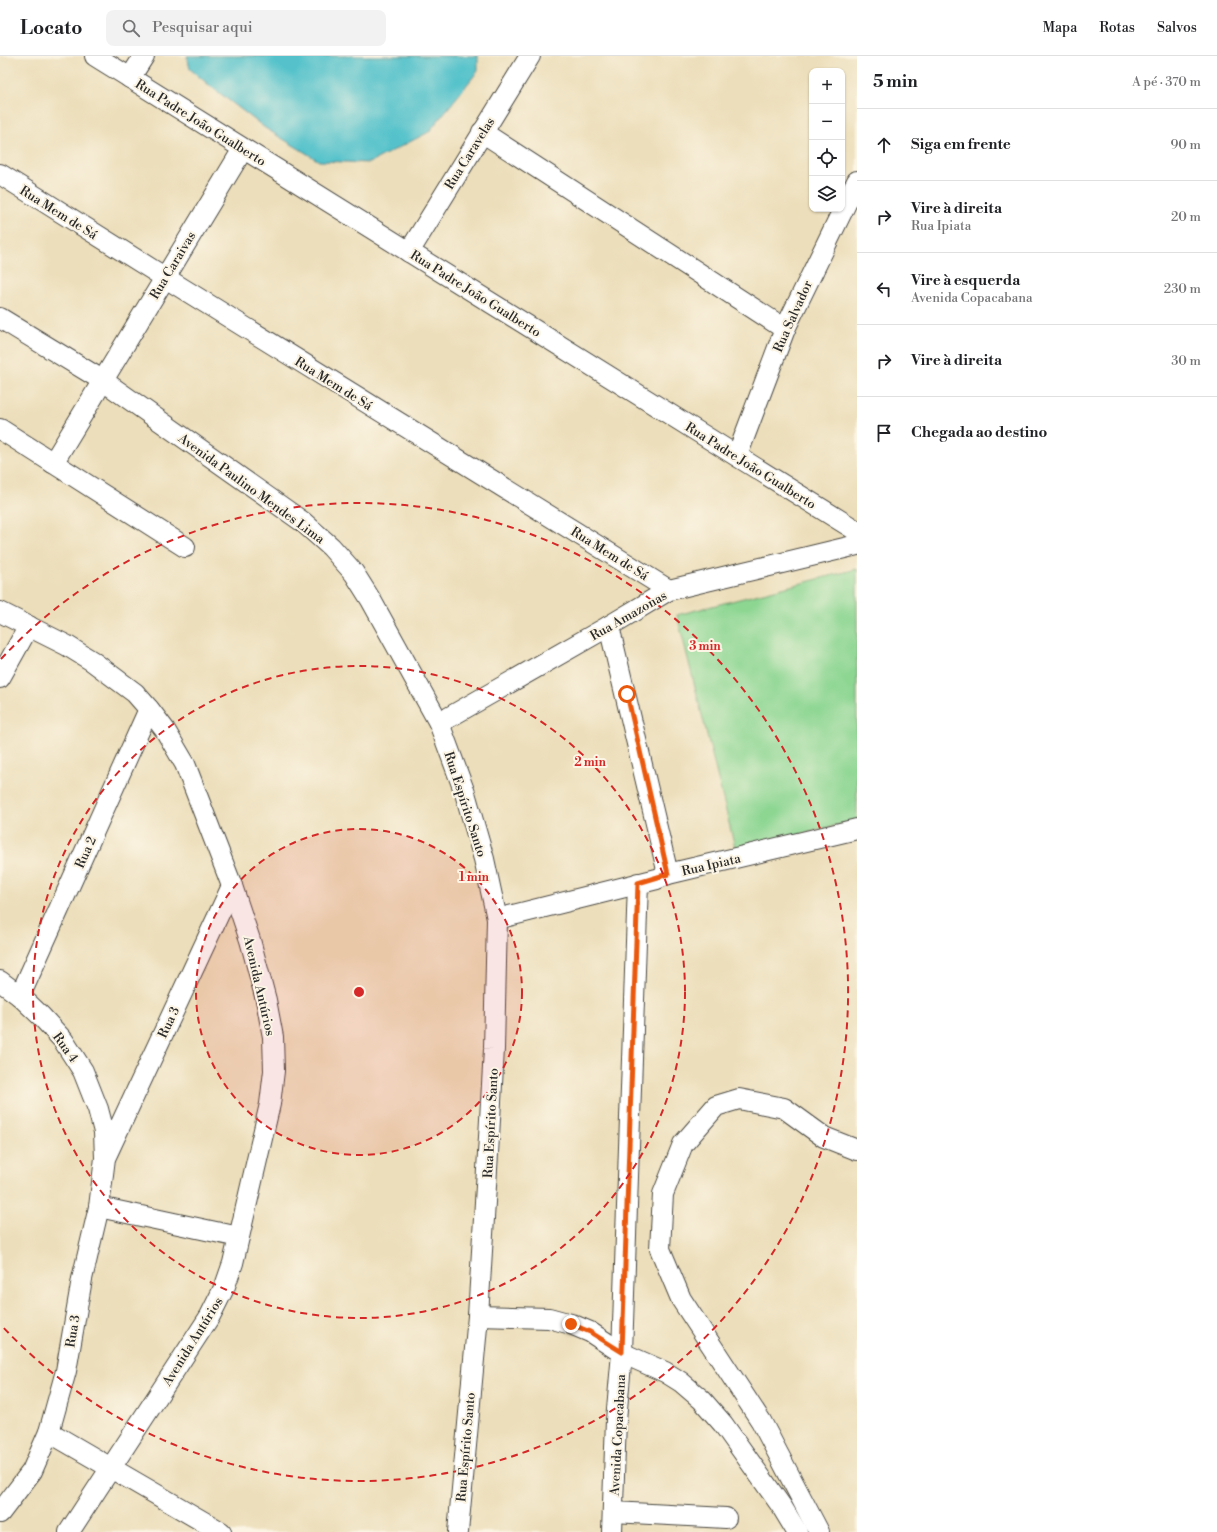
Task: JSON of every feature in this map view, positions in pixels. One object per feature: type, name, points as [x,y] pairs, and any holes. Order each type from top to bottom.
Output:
[{"type":"street","name":"Rua Padre João Gualberto","points":[[95,56],[243,150],[857,531]]},
{"type":"street","points":[[130,78],[144,56]]},
{"type":"street","name":"Rua Caravelas","points":[[409,252],[530,56]]},
{"type":"street","points":[[482,132],[785,329]]},
{"type":"street","name":"Rua Caraivas","points":[[53,463],[243,150]]},
{"type":"street","name":"Rua Mem de Sá","points":[[0,174],[164,278],[669,590]]},
{"type":"street","name":"Rua Salvador","points":[[737,456],[785,329],[857,181]]},
{"type":"street","name":"Avenida Paulino Mendes Lima","points":[[0,318],[102,380],[303,522],[331,547],[354,573],[371,600],[439,723]]},
{"type":"street","points":[[0,429],[185,547]]},
{"type":"street","name":"Rua Amazonas","points":[[439,723],[610,626],[669,590],[857,544]]},
{"type":"street","name":"Avenida Antúrios","points":[[0,612],[29,626],[92,661],[135,693],[165,730],[185,764],[232,886],[250,940],[266,1000],[273,1037],[274,1071],[270,1104],[233,1263],[225,1286],[210,1316],[110,1468],[71,1531]]},
{"type":"street","points":[[0,678],[29,626]]},
{"type":"street","points":[[610,626],[668,874]]},
{"type":"street","name":"Rua 2","points":[[20,996],[149,709]]},
{"type":"street","name":"Rua Espírito Santo","points":[[439,723],[465,793],[484,859],[497,919],[492,1086],[478,1316],[458,1532]]},
{"type":"street","name":"Rua Ipiata","points":[[497,919],[668,874],[857,829]]},
{"type":"street","name":"Avenida Copacabana","points":[[612,1532],[616,1420],[622,1352],[638,883]]},
{"type":"street","name":"Rua 3","points":[[105,1158],[232,886]]},
{"type":"street","name":"Rua 4","points":[[0,981],[20,996],[63,1040],[83,1071],[98,1109],[104,1132]]},
{"type":"street","points":[[819,1532],[761,1421],[681,1299],[660,1249],[663,1194],[683,1144],[716,1106],[739,1099],[784,1108],[824,1137],[857,1150]]},
{"type":"street","name":"Rua 3","points":[[0,1512],[32,1471],[49,1432],[66,1371],[82,1279],[99,1207],[105,1158],[104,1132]]},
{"type":"street","points":[[99,1207],[239,1237]]},
{"type":"street","points":[[478,1316],[549,1318],[578,1326],[622,1352],[665,1372],[680,1382],[702,1400],[723,1424],[747,1456],[797,1532]]},
{"type":"street","points":[[49,1432],[221,1532]]},
{"type":"street","points":[[613,1512],[726,1518]]},
{"type":"green space","points":[[857,569],[857,820],[736,851],[677,615]]},
{"type":"water","points":[[187,56],[478,56],[478,71],[429,132],[369,163],[319,161],[265,128],[209,85],[190,69]]},
{"type":"route","points":[[571,1324],[590,1332],[622,1352],[638,883],[668,874],[627,694]]}]
